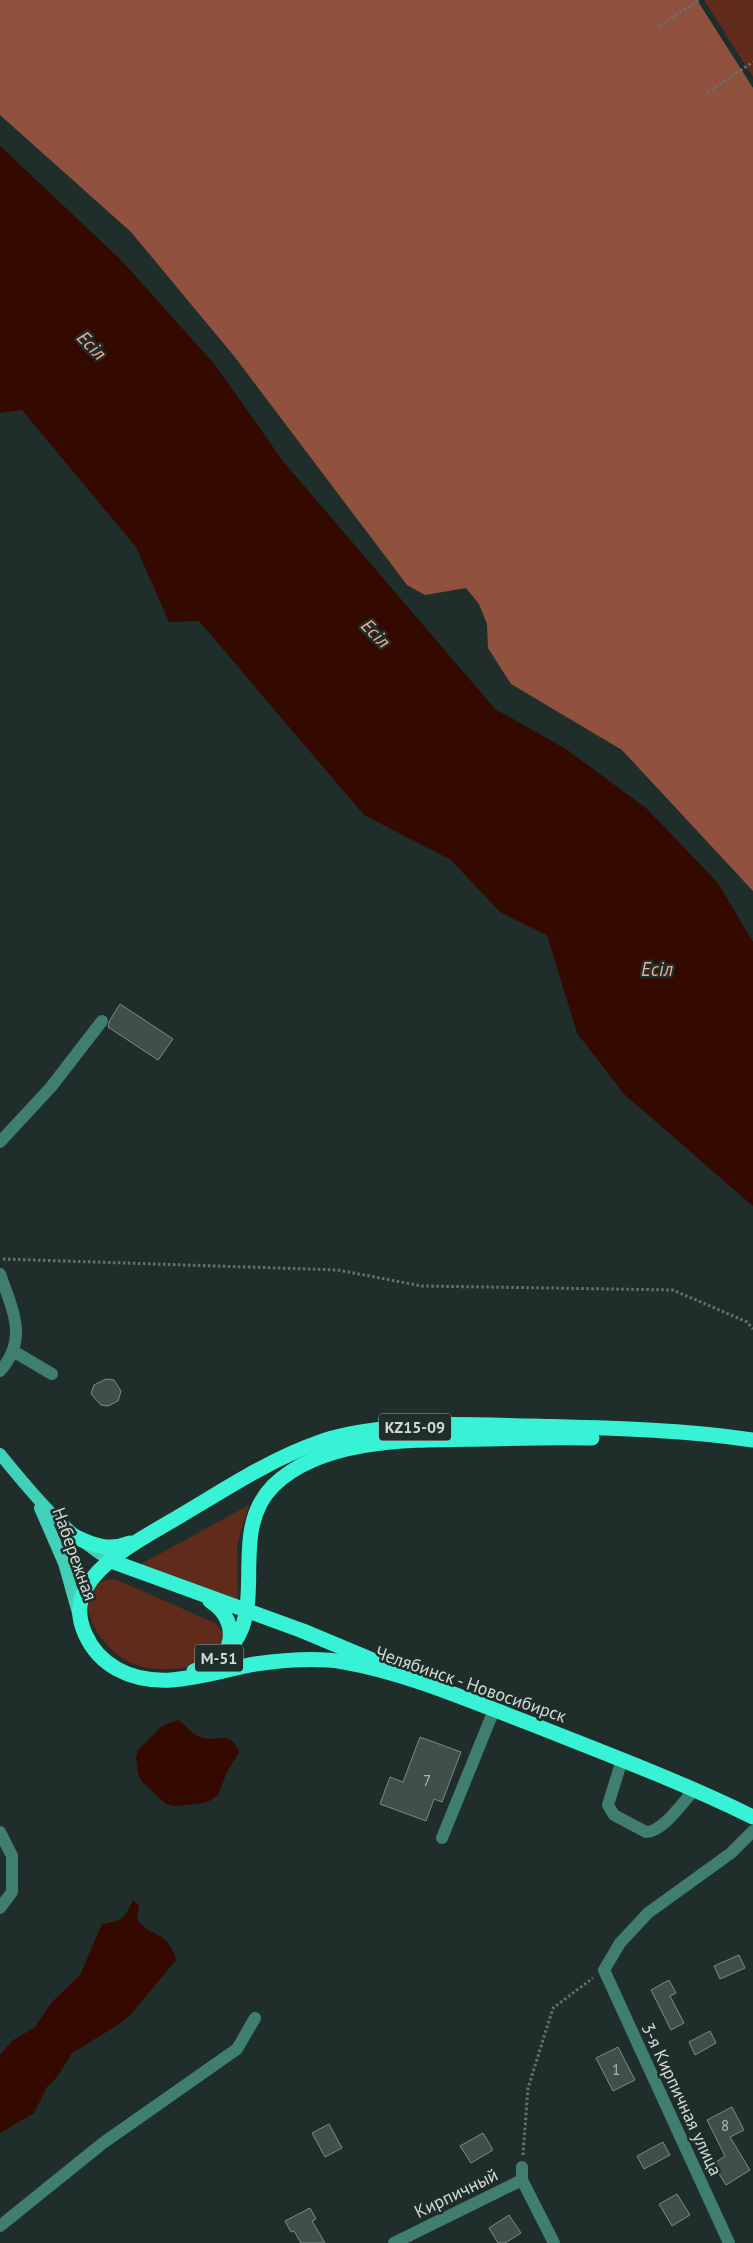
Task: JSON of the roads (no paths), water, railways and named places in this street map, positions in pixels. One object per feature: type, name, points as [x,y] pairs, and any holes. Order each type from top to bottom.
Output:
[{"type":"highway","name":"KZ15-09","points":[[80,1621],[80,1607],[86,1587],[110,1561],[154,1532],[246,1478],[299,1450],[332,1438],[387,1428],[463,1424],[717,1434],[753,1440]]},
{"type":"highway","name":"KZ15-09","points":[[248,1612],[252,1532],[262,1502],[274,1486],[287,1475],[312,1460],[327,1454],[390,1443],[471,1439],[662,1438],[753,1444]]},
{"type":"highway","points":[[76,1537],[92,1544],[113,1548],[126,1545],[154,1532]]},
{"type":"highway","points":[[110,1561],[303,1631],[468,1700]]},
{"type":"highway","points":[[199,1594],[217,1606],[227,1619],[231,1637],[225,1653]]},
{"type":"highway","name":"M-51","points":[[168,1680],[204,1667],[225,1653],[239,1635],[248,1612]]},
{"type":"highway","name":"Челябинск - Новосибирск","points":[[80,1621],[85,1635],[93,1648],[110,1665],[129,1675],[168,1680],[275,1662],[339,1661],[371,1668],[494,1710],[622,1760],[753,1817]]},
{"type":"main road","name":"Набережная","points":[[0,1454],[36,1499],[76,1537],[110,1561]]},
{"type":"main road","name":"Набережная","points":[[36,1499],[64,1564],[80,1621]]},
{"type":"street","points":[[0,1142],[51,1087],[102,1021]]},
{"type":"street","points":[[0,1274],[17,1326],[13,1351],[0,1371]]},
{"type":"street","points":[[13,1351],[52,1374]]},
{"type":"street","points":[[442,1838],[494,1710]]},
{"type":"street","points":[[622,1760],[608,1805],[614,1815],[646,1832],[651,1832],[662,1826],[694,1790]]},
{"type":"street","name":"3-я Кирпичная улица","points":[[729,2243],[604,1970],[620,1943],[648,1914],[730,1853],[753,1831]]},
{"type":"street","points":[[0,1832],[12,1856],[12,1892],[0,1908]]},
{"type":"street","points":[[0,2226],[103,2143],[237,2049],[255,2018]]},
{"type":"street","name":"Кирпичный","points":[[394,2243],[522,2180],[522,2167]]},
{"type":"street","points":[[522,2180],[554,2243]]},
{"type":"water","name":"Есіл","points":[[0,146],[122,261],[216,366],[282,460],[495,709],[566,749],[646,808],[718,883],[753,942],[753,1206],[624,1094],[577,1033],[547,935],[501,913],[451,860],[364,815],[199,621],[169,622],[136,547],[22,410],[0,413]]},
{"type":"water","points":[[178,1720],[200,1737],[206,1739],[227,1738],[231,1740],[239,1752],[226,1774],[218,1795],[204,1803],[175,1806],[166,1804],[142,1782],[138,1774],[136,1758],[138,1750],[162,1726]]},
{"type":"water","points":[[133,1900],[139,1905],[137,1919],[148,1930],[169,1943],[176,1960],[132,2013],[121,2023],[72,2053],[57,2077],[47,2087],[34,2113],[0,2133],[0,2055],[12,2041],[35,2027],[51,2003],[80,1975],[102,1924],[114,1922],[122,1918]]}]
